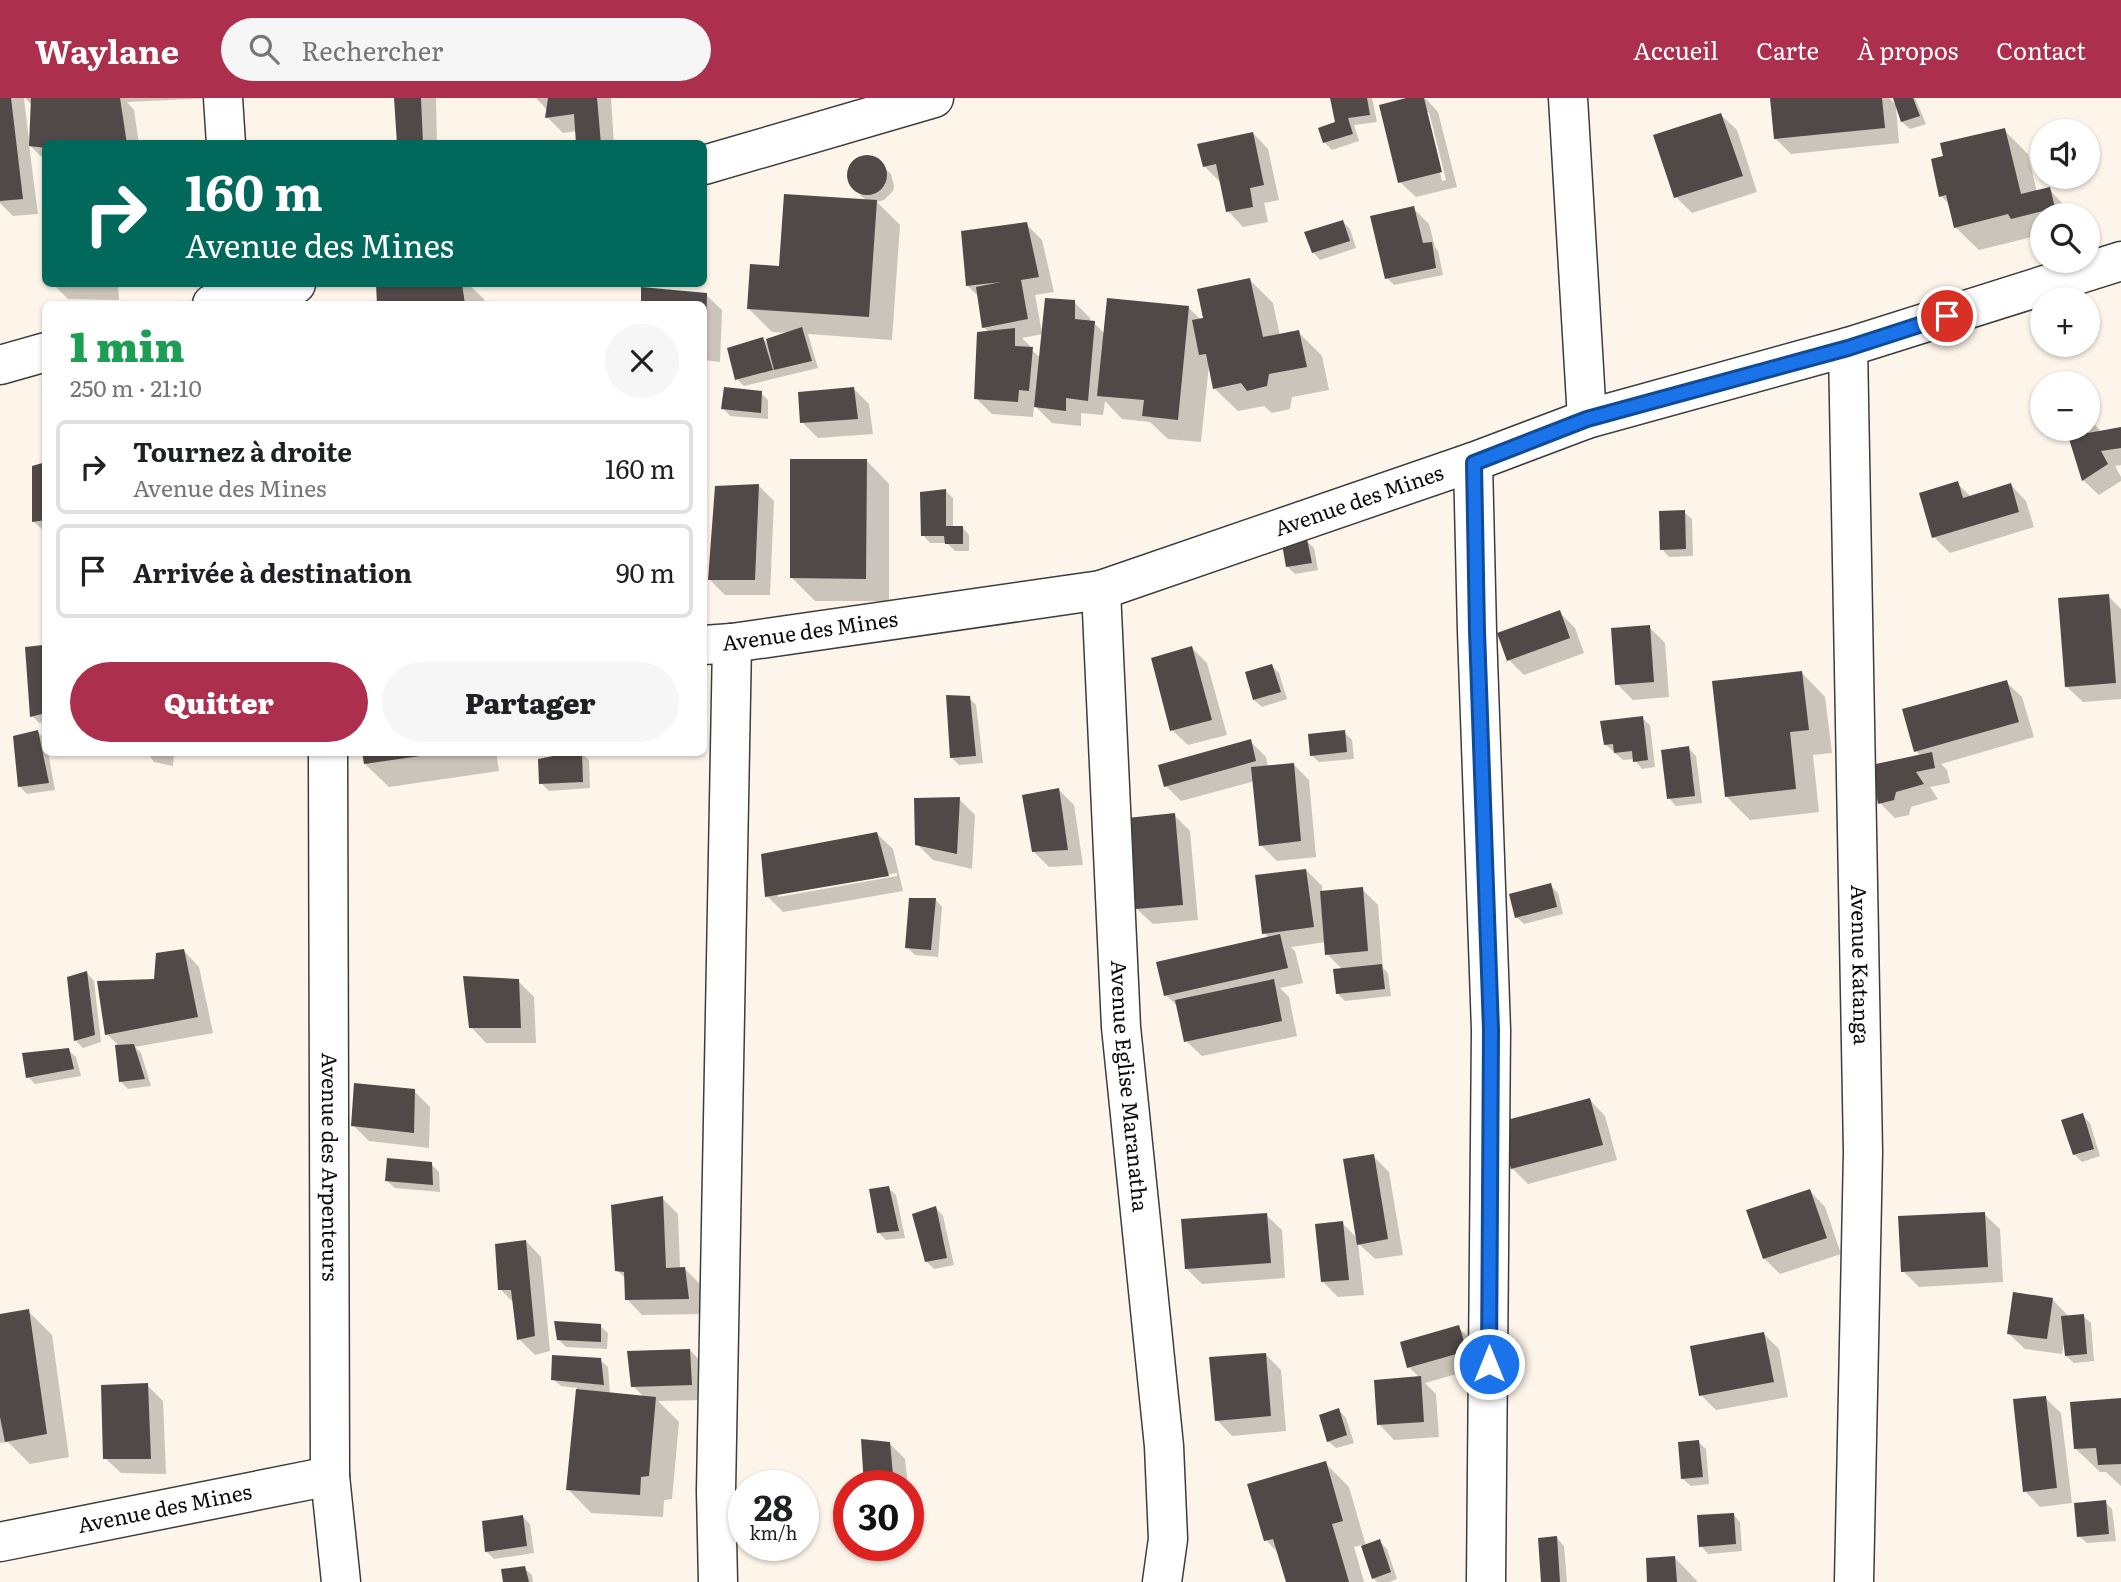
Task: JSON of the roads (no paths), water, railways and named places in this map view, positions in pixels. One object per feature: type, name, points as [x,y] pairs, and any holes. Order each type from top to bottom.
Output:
[{"type":"street","points":[[223,98],[226,140]]},
{"type":"street","points":[[707,164],[934,98]]},
{"type":"street","points":[[1568,98],[1587,419]]},
{"type":"street","name":"Avenue des Mines","points":[[718,644],[1101,590],[1474,463],[1587,419],[1848,348],[2121,261]]},
{"type":"street","points":[[226,296],[278,287]]},
{"type":"street","name":"Avenue Katanga","points":[[1848,348],[1863,1152],[1854,1582]]},
{"type":"street","points":[[0,365],[42,353]]},
{"type":"street","points":[[1474,463],[1491,1030],[1486,1582]]},
{"type":"street","name":"Avenue Eglise Maranatha","points":[[1101,590],[1121,1027],[1164,1446],[1168,1539],[1162,1582]]},
{"type":"street","points":[[718,644],[718,1582]]},
{"type":"street","name":"Avenue des Arpenteurs","points":[[328,756],[330,1476],[341,1582]]},
{"type":"street","name":"Avenue des Mines","points":[[0,1542],[330,1476]]}]
